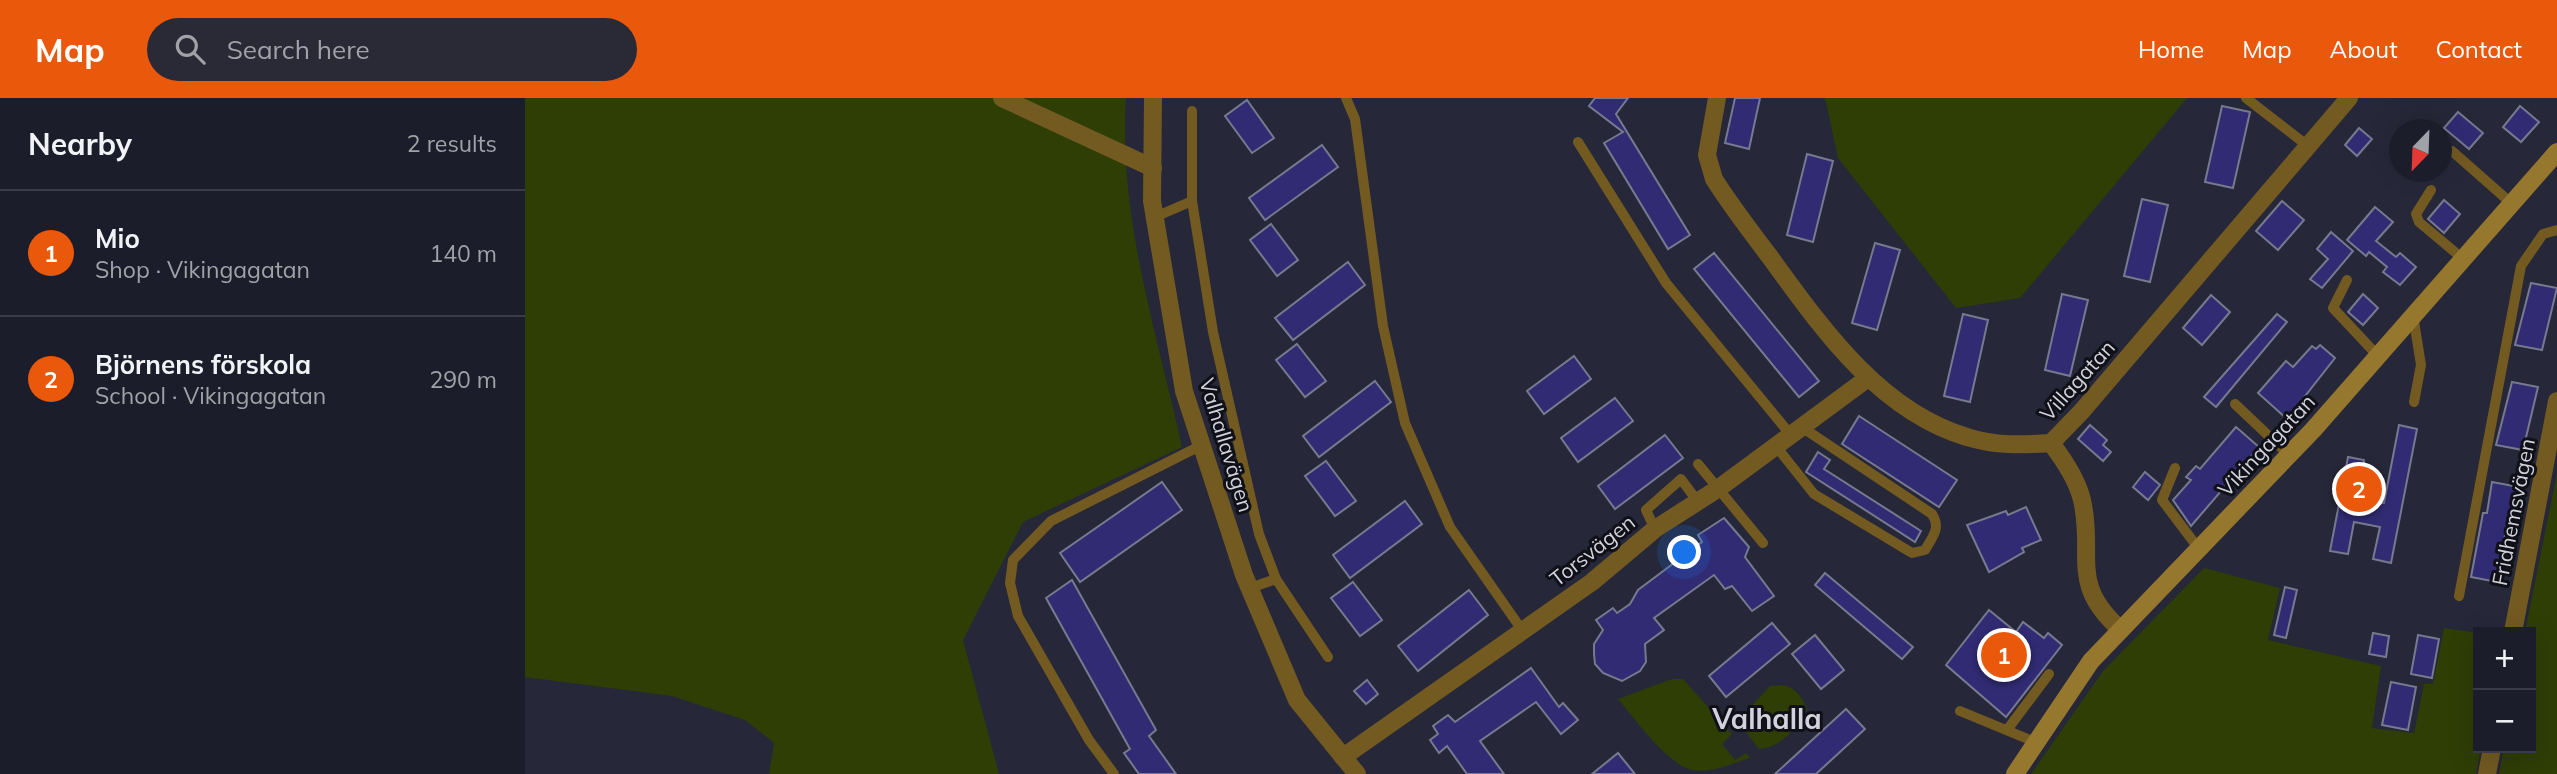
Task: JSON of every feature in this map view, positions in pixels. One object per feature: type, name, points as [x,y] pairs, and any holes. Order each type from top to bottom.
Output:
[{"type":"street","points":[[1002,98],[1153,168]]},
{"type":"street","name":"Valhallavägen","points":[[1153,98],[1155,217],[1184,391],[1250,588],[1297,700],[1357,774]]},
{"type":"street","name":"Villagatan","points":[[1717,98],[1707,155],[1714,180],[1813,317],[1868,378],[1924,417],[1965,437],[2010,445],[2051,443],[2082,411],[2349,98]]},
{"type":"street","name":"Vikingagatan","points":[[2015,774],[2091,661],[2289,455],[2557,152]]},
{"type":"street","name":"Torsvägen","points":[[1343,757],[1592,582],[1655,529],[1719,488],[1868,378]]},
{"type":"street","name":"Fridhemsvägen","points":[[2513,627],[2557,401]]},
{"type":"street","points":[[2051,443],[2071,472],[2082,500],[2085,567],[2089,589],[2101,610],[2121,629]]},
{"type":"street","points":[[2487,774],[2491,753]]},
{"type":"lane","points":[[1346,98],[1355,119],[1383,326],[1405,423],[1450,527],[1523,629]]},
{"type":"lane","points":[[2246,98],[2308,146]]},
{"type":"lane","points":[[1192,111],[1192,201],[1213,332],[1259,534],[1276,579],[1328,657]]},
{"type":"lane","points":[[1579,142],[1665,283],[1795,430],[1933,514],[1938,523],[1937,530],[1925,550],[1912,553],[1814,494],[1775,445]]},
{"type":"lane","points":[[2452,151],[2511,203]]},
{"type":"lane","points":[[2431,190],[2416,214],[2419,222],[2462,258]]},
{"type":"lane","points":[[1155,217],[1192,201]]},
{"type":"lane","points":[[2459,596],[2521,266],[2543,234],[2557,230]]},
{"type":"lane","points":[[2347,280],[2333,308],[2378,356]]},
{"type":"lane","points":[[2413,314],[2421,365],[2414,402]]},
{"type":"lane","points":[[2235,404],[2289,455]]},
{"type":"lane","points":[[1114,774],[1089,740],[1018,617],[1010,583],[1013,560],[1051,521],[1202,445]]},
{"type":"lane","points":[[1698,464],[1763,543]]},
{"type":"lane","points":[[2175,468],[2162,500],[2199,549]]},
{"type":"lane","points":[[1655,529],[1646,510],[1681,479],[1698,502]]},
{"type":"lane","points":[[1250,588],[1276,579]]},
{"type":"lane","points":[[2007,730],[2049,674]]},
{"type":"lane","points":[[1960,711],[2035,742]]},
{"type":"green space","points":[[525,98],[1126,98],[1125,142],[1134,230],[1151,318],[1182,447],[1023,522],[963,640],[999,774],[769,774],[774,743],[745,720],[672,696],[525,677]]},
{"type":"green space","points":[[1825,98],[2187,98],[2020,298],[1956,308],[1838,158]]},
{"type":"green space","points":[[2557,473],[2557,774],[2499,774],[2503,753],[2536,753],[2536,627],[2526,627]]},
{"type":"green space","points":[[2204,568],[2280,588],[2268,640],[2381,666],[2372,728],[2414,733],[2424,684],[2433,684],[2444,628],[2473,632],[2473,753],[2480,753],[2476,774],[2031,774],[2103,671]]},
{"type":"green space","points":[[1672,679],[1683,679],[1732,734],[1722,744],[1735,760],[1746,753],[1750,758],[1706,771],[1682,766],[1652,740],[1618,699]]},
{"type":"green space","points":[[1783,685],[1798,694],[1807,709],[1781,741],[1759,749],[1742,727],[1741,717],[1770,686]]},
{"type":"building","points":[[1595,98],[1628,98],[1616,114],[1690,235],[1668,249],[1604,143],[1623,132],[1589,106]]},
{"type":"building","points":[[1735,98],[1760,98],[1749,149],[1725,143]]},
{"type":"building","points":[[1247,100],[1274,138],[1252,153],[1225,116]]},
{"type":"building","points":[[2222,106],[2250,112],[2233,188],[2205,182]]},
{"type":"building","points":[[2520,106],[2539,122],[2521,142],[2503,127]]},
{"type":"building","points":[[2458,112],[2483,133],[2469,149],[2452,135],[2452,119]]},
{"type":"building","points":[[2359,128],[2372,139],[2357,156],[2345,145]]},
{"type":"building","points":[[1322,145],[1338,167],[1265,220],[1249,198]]},
{"type":"building","points":[[1807,154],[1833,161],[1813,242],[1787,235]]},
{"type":"building","points":[[2142,199],[2168,205],[2150,282],[2124,276]]},
{"type":"building","points":[[2444,200],[2460,214],[2444,233],[2428,219]]},
{"type":"building","points":[[2282,201],[2304,220],[2278,250],[2256,231]]},
{"type":"building","points":[[2375,207],[2393,222],[2376,241],[2396,257],[2400,253],[2416,267],[2400,285],[2383,272],[2387,267],[2369,252],[2366,256],[2347,240]]},
{"type":"building","points":[[1271,224],[1298,260],[1277,276],[1250,240]]},
{"type":"building","points":[[2331,232],[2353,251],[2322,288],[2310,279],[2328,259],[2317,249]]},
{"type":"building","points":[[1875,243],[1900,250],[1877,330],[1852,323]]},
{"type":"building","points":[[1714,253],[1819,381],[1799,397],[1694,269]]},
{"type":"building","points":[[1348,262],[1365,285],[1293,340],[1275,318]]},
{"type":"building","points":[[2531,283],[2557,288],[2542,350],[2515,345]]},
{"type":"building","points":[[2062,294],[2088,300],[2070,376],[2045,370]]},
{"type":"building","points":[[2363,294],[2378,308],[2363,325],[2348,312]]},
{"type":"building","points":[[2211,295],[2230,312],[2202,345],[2183,328]]},
{"type":"building","points":[[1963,314],[1988,320],[1970,402],[1944,396]]},
{"type":"building","points":[[2277,314],[2287,322],[2216,407],[2204,397]]},
{"type":"building","points":[[1297,344],[1326,381],[1305,397],[1276,360]]},
{"type":"building","points":[[2320,345],[2335,358],[2287,419],[2258,393],[2286,361],[2293,367],[2312,346],[2316,349]]},
{"type":"building","points":[[1574,356],[1591,379],[1544,414],[1527,391]]},
{"type":"building","points":[[1375,381],[1391,402],[1319,457],[1303,436]]},
{"type":"building","points":[[2512,382],[2538,387],[2523,450],[2496,445]]},
{"type":"building","points":[[1615,398],[1633,421],[1578,462],[1561,438]]},
{"type":"building","points":[[1859,416],[1957,480],[1939,507],[1842,444]]},
{"type":"building","points":[[2090,425],[2107,440],[2103,445],[2111,452],[2103,461],[2078,439]]},
{"type":"building","points":[[2399,425],[2417,429],[2391,563],[2373,559],[2380,527],[2354,522],[2348,554],[2330,551],[2348,457],[2364,460],[2357,498],[2384,503]]},
{"type":"building","points":[[2236,427],[2259,447],[2191,526],[2173,500],[2191,480],[2186,477],[2196,466],[2200,469]]},
{"type":"building","points":[[1665,435],[1683,458],[1615,509],[1598,486]]},
{"type":"building","points":[[1818,452],[1830,460],[1824,469],[1921,531],[1915,542],[1806,472]]},
{"type":"building","points":[[1326,461],[1356,501],[1335,516],[1305,476]]},
{"type":"building","points":[[2145,472],[2160,485],[2148,500],[2133,487]]},
{"type":"building","points":[[1162,482],[1182,510],[1080,582],[1060,553]]},
{"type":"building","points":[[2492,482],[2519,487],[2513,519],[2508,518],[2497,582],[2471,577]]},
{"type":"building","points":[[1405,501],[1422,524],[1350,578],[1333,555]]},
{"type":"building","points":[[2026,507],[2041,540],[2022,548],[2024,552],[1989,572],[1967,525],[2006,511],[2008,515]]},
{"type":"building","points":[[1724,518],[1749,547],[1745,557],[1774,596],[1752,611],[1732,586],[1725,589],[1714,575],[1654,618],[1664,630],[1645,644],[1646,662],[1640,671],[1622,681],[1603,673],[1595,664],[1594,644],[1603,630],[1596,620],[1613,608],[1617,613],[1630,604],[1638,590],[1702,542],[1698,535]]},
{"type":"building","points":[[1825,573],[1913,647],[1902,659],[1815,585]]},
{"type":"building","points":[[1072,580],[1156,730],[1149,736],[1176,774],[1139,774],[1124,753],[1130,749],[1046,598]]},
{"type":"building","points":[[1353,582],[1382,620],[1360,636],[1331,598]]},
{"type":"building","points":[[2285,587],[2297,590],[2286,638],[2274,635]]},
{"type":"building","points":[[1469,590],[1488,615],[1418,671],[1398,646]]},
{"type":"building","points":[[1989,610],[2016,632],[2023,622],[2044,638],[2048,633],[2062,645],[2006,717],[1946,665]]},
{"type":"building","points":[[1772,623],[1790,644],[1726,697],[1709,676]]},
{"type":"building","points":[[2373,633],[2389,636],[2386,657],[2369,654]]},
{"type":"building","points":[[1815,635],[1844,670],[1821,689],[1792,654]]},
{"type":"building","points":[[2418,635],[2439,639],[2432,678],[2411,674]]},
{"type":"building","points":[[1531,668],[1559,707],[1563,703],[1578,720],[1561,734],[1536,702],[1480,741],[1504,774],[1467,774],[1447,746],[1439,753],[1430,740],[1438,734],[1433,726],[1448,715],[1455,722]]},
{"type":"building","points":[[1367,680],[1378,694],[1366,704],[1354,691]]},
{"type":"building","points":[[2391,682],[2416,687],[2408,730],[2382,725]]},
{"type":"building","points":[[1846,709],[1865,729],[1816,774],[1775,774]]},
{"type":"building","points":[[1618,753],[1635,774],[1592,774]]},
{"type":"place","name":"Björnens förskola","points":[[2359,489]]},
{"type":"place","name":"Mio","points":[[2004,655]]},
{"type":"district","name":"Valhalla","points":[[1767,718]]}]
